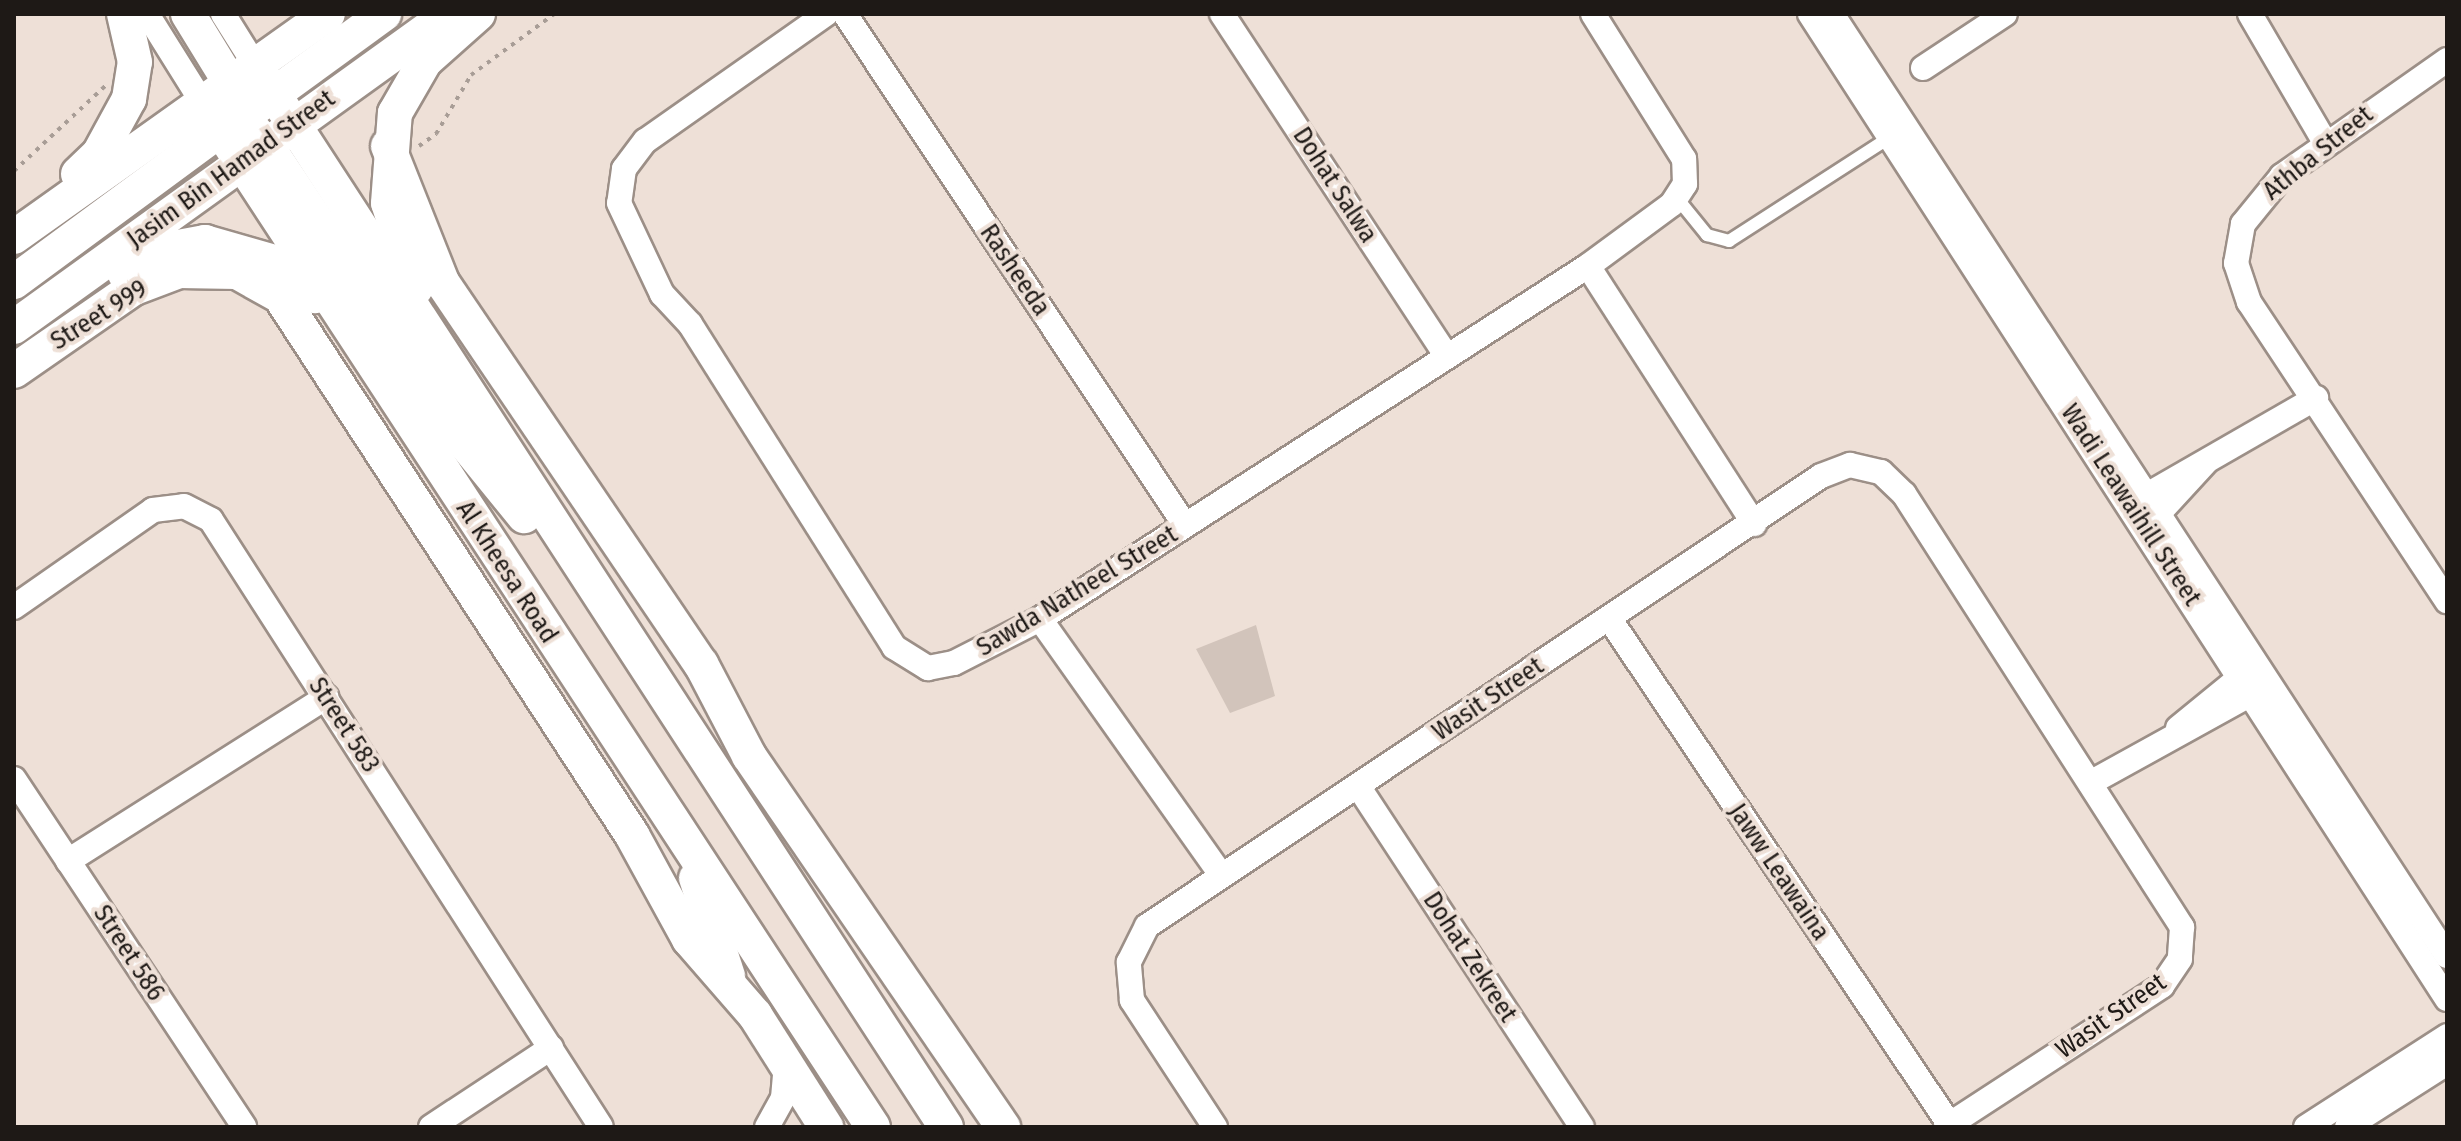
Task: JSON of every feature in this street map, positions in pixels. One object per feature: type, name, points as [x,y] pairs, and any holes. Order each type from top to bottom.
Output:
[{"type":"main road","points":[[42,217],[99,154],[129,99],[135,62],[124,14]]},
{"type":"main road","points":[[188,14],[463,441],[598,595]]},
{"type":"main road","name":"Jasim Bin Hamad Street","points":[[14,327],[43,306],[251,115],[328,14]]},
{"type":"main road","points":[[14,282],[251,115],[384,14]]},
{"type":"main road","name":"Jasim Bin Hamad Street","points":[[14,237],[202,102],[251,115],[449,14]]},
{"type":"main road","points":[[439,352],[392,228],[398,147],[411,79],[478,14]]},
{"type":"main road","name":"Al Kheesa Road","points":[[251,115],[350,324],[873,1127]]},
{"type":"main road","name":"Al Kheesa Road","points":[[251,115],[439,352],[946,1127]]},
{"type":"main road","points":[[398,147],[442,282],[701,664],[749,756],[1003,1127]]},
{"type":"main road","points":[[43,306],[96,292],[157,251],[205,242],[281,264],[350,324]]},
{"type":"main road","name":"Street 999","points":[[14,371],[134,288],[179,271],[237,272]]},
{"type":"main road","name":"Al Kheesa Road","points":[[237,272],[280,296],[303,322],[639,845],[689,939],[730,982],[826,1127]]},
{"type":"main road","points":[[680,833],[730,982]]},
{"type":"street","points":[[147,14],[202,102]]},
{"type":"street","name":"Al Kheesa Road","points":[[223,14],[251,115]]},
{"type":"street","name":"Sawda Natheel Street","points":[[826,14],[633,154],[619,185],[622,220],[662,294],[690,324],[902,656],[943,667],[1040,619],[1588,266],[1677,198]]},
{"type":"street","name":"Rasheeda","points":[[845,14],[1185,525]]},
{"type":"street","name":"Dohat Salwa","points":[[1222,14],[1447,356]]},
{"type":"street","points":[[1593,14],[1684,159],[1677,198]]},
{"type":"street","name":"Wadi Leawaihill Street","points":[[1810,14],[2153,521],[2255,680],[2447,999]]},
{"type":"street","name":"Wadi Leawaihill Street","points":[[1832,14],[2138,500]]},
{"type":"street","points":[[1923,68],[2005,14]]},
{"type":"street","points":[[2250,14],[2326,144]]},
{"type":"street","name":"Athba Street","points":[[2447,60],[2326,144],[2249,212],[2236,250],[2249,302],[2316,398],[2447,601]]},
{"type":"street","points":[[1588,266],[1754,524]]},
{"type":"street","points":[[2138,500],[2316,398]]},
{"type":"street","points":[[2153,521],[2206,462]]},
{"type":"street","name":"Wasit Street","points":[[1215,1127],[1132,1000],[1128,982],[1132,952],[1147,926],[1220,873],[1358,786],[1835,469],[1866,466],[1894,481],[2090,783],[2177,910],[2180,959],[2162,986],[1948,1126]]},
{"type":"street","name":"Street 583","points":[[14,607],[153,510],[184,506],[220,532],[601,1127]]},
{"type":"street","name":"Jaww Leawaina","points":[[1609,618],[1948,1126]]},
{"type":"street","points":[[1040,619],[1220,873]]},
{"type":"street","points":[[2090,783],[2255,680]]},
{"type":"street","name":"Wadi Leawaihill Street","points":[[2255,680],[2447,956]]},
{"type":"street","points":[[68,861],[326,697]]},
{"type":"street","name":"Street 586","points":[[14,779],[244,1127]]},
{"type":"street","name":"Dohat Zekreet","points":[[1358,786],[1582,1127]]},
{"type":"street","points":[[2306,1127],[2447,1036]]},
{"type":"street","points":[[431,1127],[551,1048]]},
{"type":"street","points":[[767,1127],[783,1098],[786,1063]]},
{"type":"street","points":[[2347,1127],[2447,1063]]},
{"type":"lane","points":[[1677,198],[1707,235],[1729,241],[1892,135]]},
{"type":"path","points":[[398,147],[436,134],[471,75],[554,14]]},
{"type":"path","points":[[14,171],[114,82]]},
{"type":"building","points":[[1256,625],[1275,696],[1230,713],[1196,649]]}]
